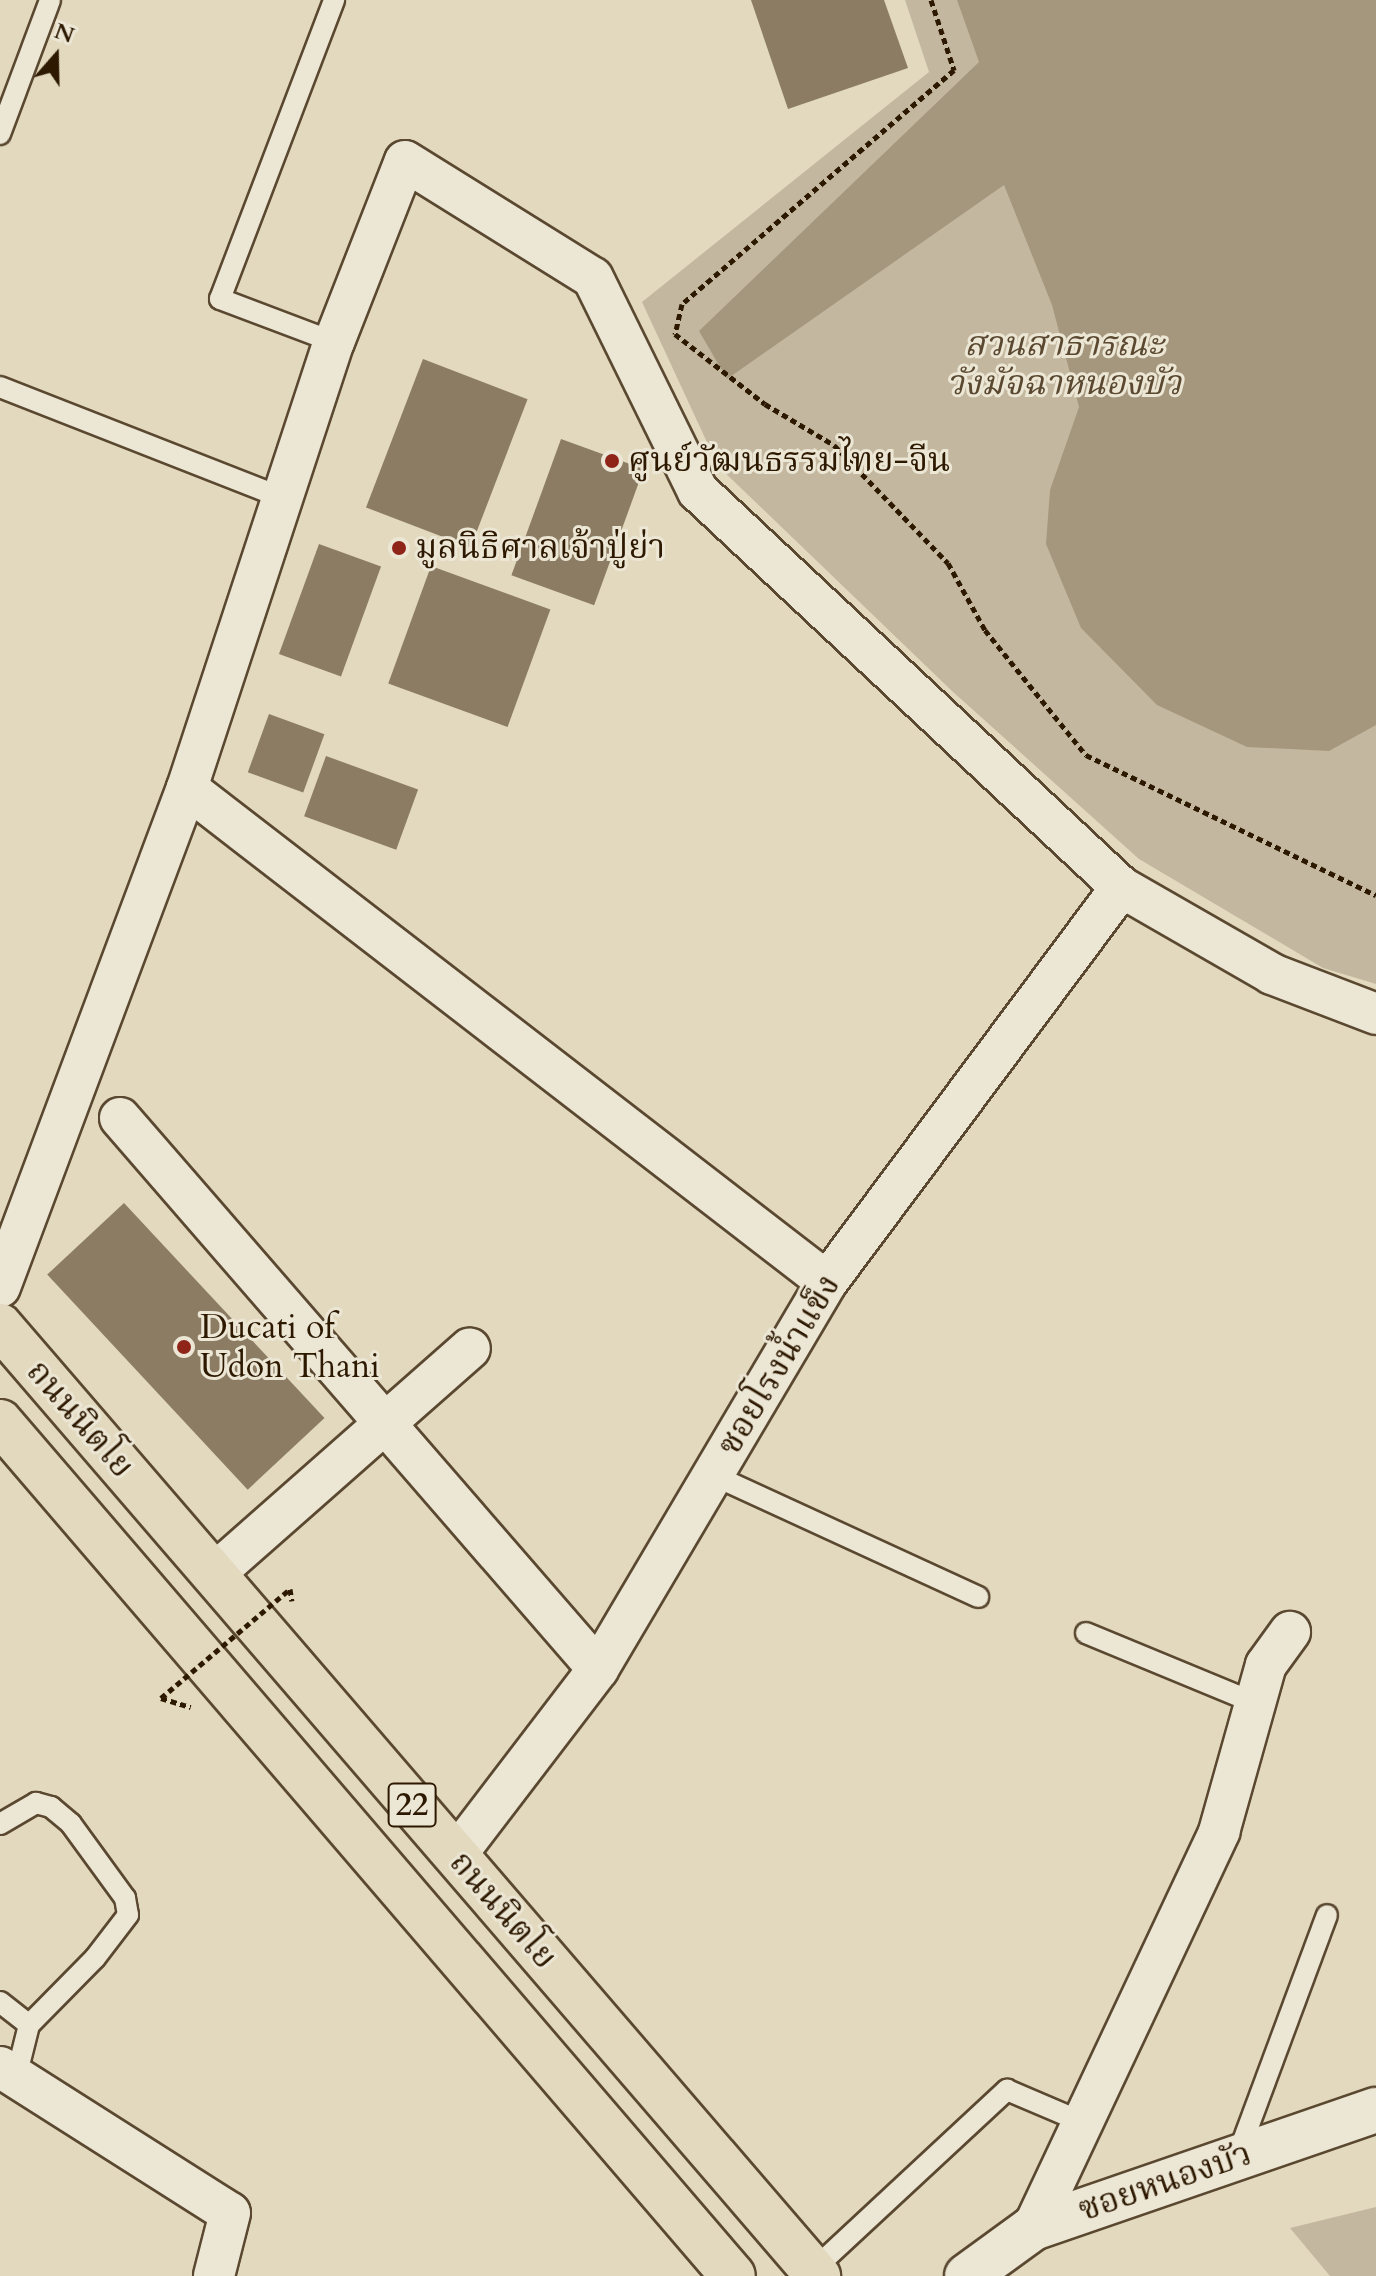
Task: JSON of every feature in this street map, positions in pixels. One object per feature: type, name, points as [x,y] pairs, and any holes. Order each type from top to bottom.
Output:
[{"type":"main road","name":"ถนนนิตโย","points":[[3,1329],[816,2273]]},
{"type":"main road","name":"ถนนนิตโย","points":[[0,1422],[733,2276]]},
{"type":"street","points":[[0,1287],[187,788],[334,342],[405,161],[593,278],[698,491],[1121,887],[1272,974],[1376,1014]]},
{"type":"street","points":[[187,788],[827,1282]]},
{"type":"street","name":"ซอยโรงน้ำแข็ง","points":[[456,1855],[598,1669],[827,1282],[1121,887]]},
{"type":"street","points":[[120,1118],[598,1669]]},
{"type":"street","points":[[214,1574],[470,1348]]},
{"type":"street","points":[[1033,2228],[1219,1832],[1266,1665],[1290,1632]]},
{"type":"street","points":[[8,2072],[230,2213],[214,2276]]},
{"type":"street","name":"ซอยหนองบัว","points":[[967,2276],[1033,2228],[1376,2110]]},
{"type":"lane","points":[[0,134],[50,0]]},
{"type":"lane","points":[[334,0],[220,299],[334,342]]},
{"type":"lane","points":[[0,387],[283,498]]},
{"type":"lane","points":[[713,1475],[978,1597]]},
{"type":"lane","points":[[1086,1633],[1255,1703]]},
{"type":"lane","points":[[0,1824],[36,1803],[51,1807],[71,1824],[125,1898],[128,1915],[95,1958],[29,2025],[8,2072]]},
{"type":"lane","points":[[1237,2157],[1327,1915]]},
{"type":"lane","points":[[0,2002],[29,2025]]},
{"type":"lane","points":[[816,2273],[1007,2090],[1082,2122]]},
{"type":"path","points":[[931,0],[954,70],[682,304],[675,334],[765,404],[834,445],[948,563],[985,630],[1086,755],[1376,895]]},
{"type":"path","points":[[161,1698],[290,1589]]},
{"type":"green space","name":"สวนสาธารณะ วังมัจฉาหนองบัว","points":[[905,0],[1376,0],[1376,984],[1323,968],[1139,859],[952,691],[718,466],[642,302],[929,72]]},
{"type":"green space","points":[[1376,2207],[1376,2276],[1330,2276],[1290,2228]]},
{"type":"shaded area","points":[[957,0],[1376,0],[1376,725],[1329,751],[1247,747],[1157,705],[1081,628],[1046,544],[1050,490],[1079,407],[1052,305],[1004,185],[727,379],[699,331],[979,62]]},
{"type":"building","points":[[751,0],[884,0],[908,68],[788,109]]},
{"type":"building","points":[[423,359],[528,399],[471,548],[366,507]]},
{"type":"building","points":[[561,439],[644,469],[594,605],[511,575]]},
{"type":"building","points":[[319,544],[381,567],[341,677],[279,654]]},
{"type":"building","points":[[431,566],[550,609],[508,727],[388,683]]},
{"type":"building","points":[[269,714],[324,734],[303,792],[248,772]]},
{"type":"building","points":[[326,756],[418,790],[396,850],[304,816]]},
{"type":"building","name":"Ducati of Udon Thani","points":[[124,1203],[325,1418],[248,1490],[47,1275]]},
{"type":"place","name":"ศูนย์วัฒนธรรมไทย-จีน","points":[[612,461]]},
{"type":"place","name":"มูลนิธิศาลเจ้าปู่ย่า","points":[[399,548]]},
{"type":"place","name":"Ducati of Udon Thani","points":[[184,1347]]}]
